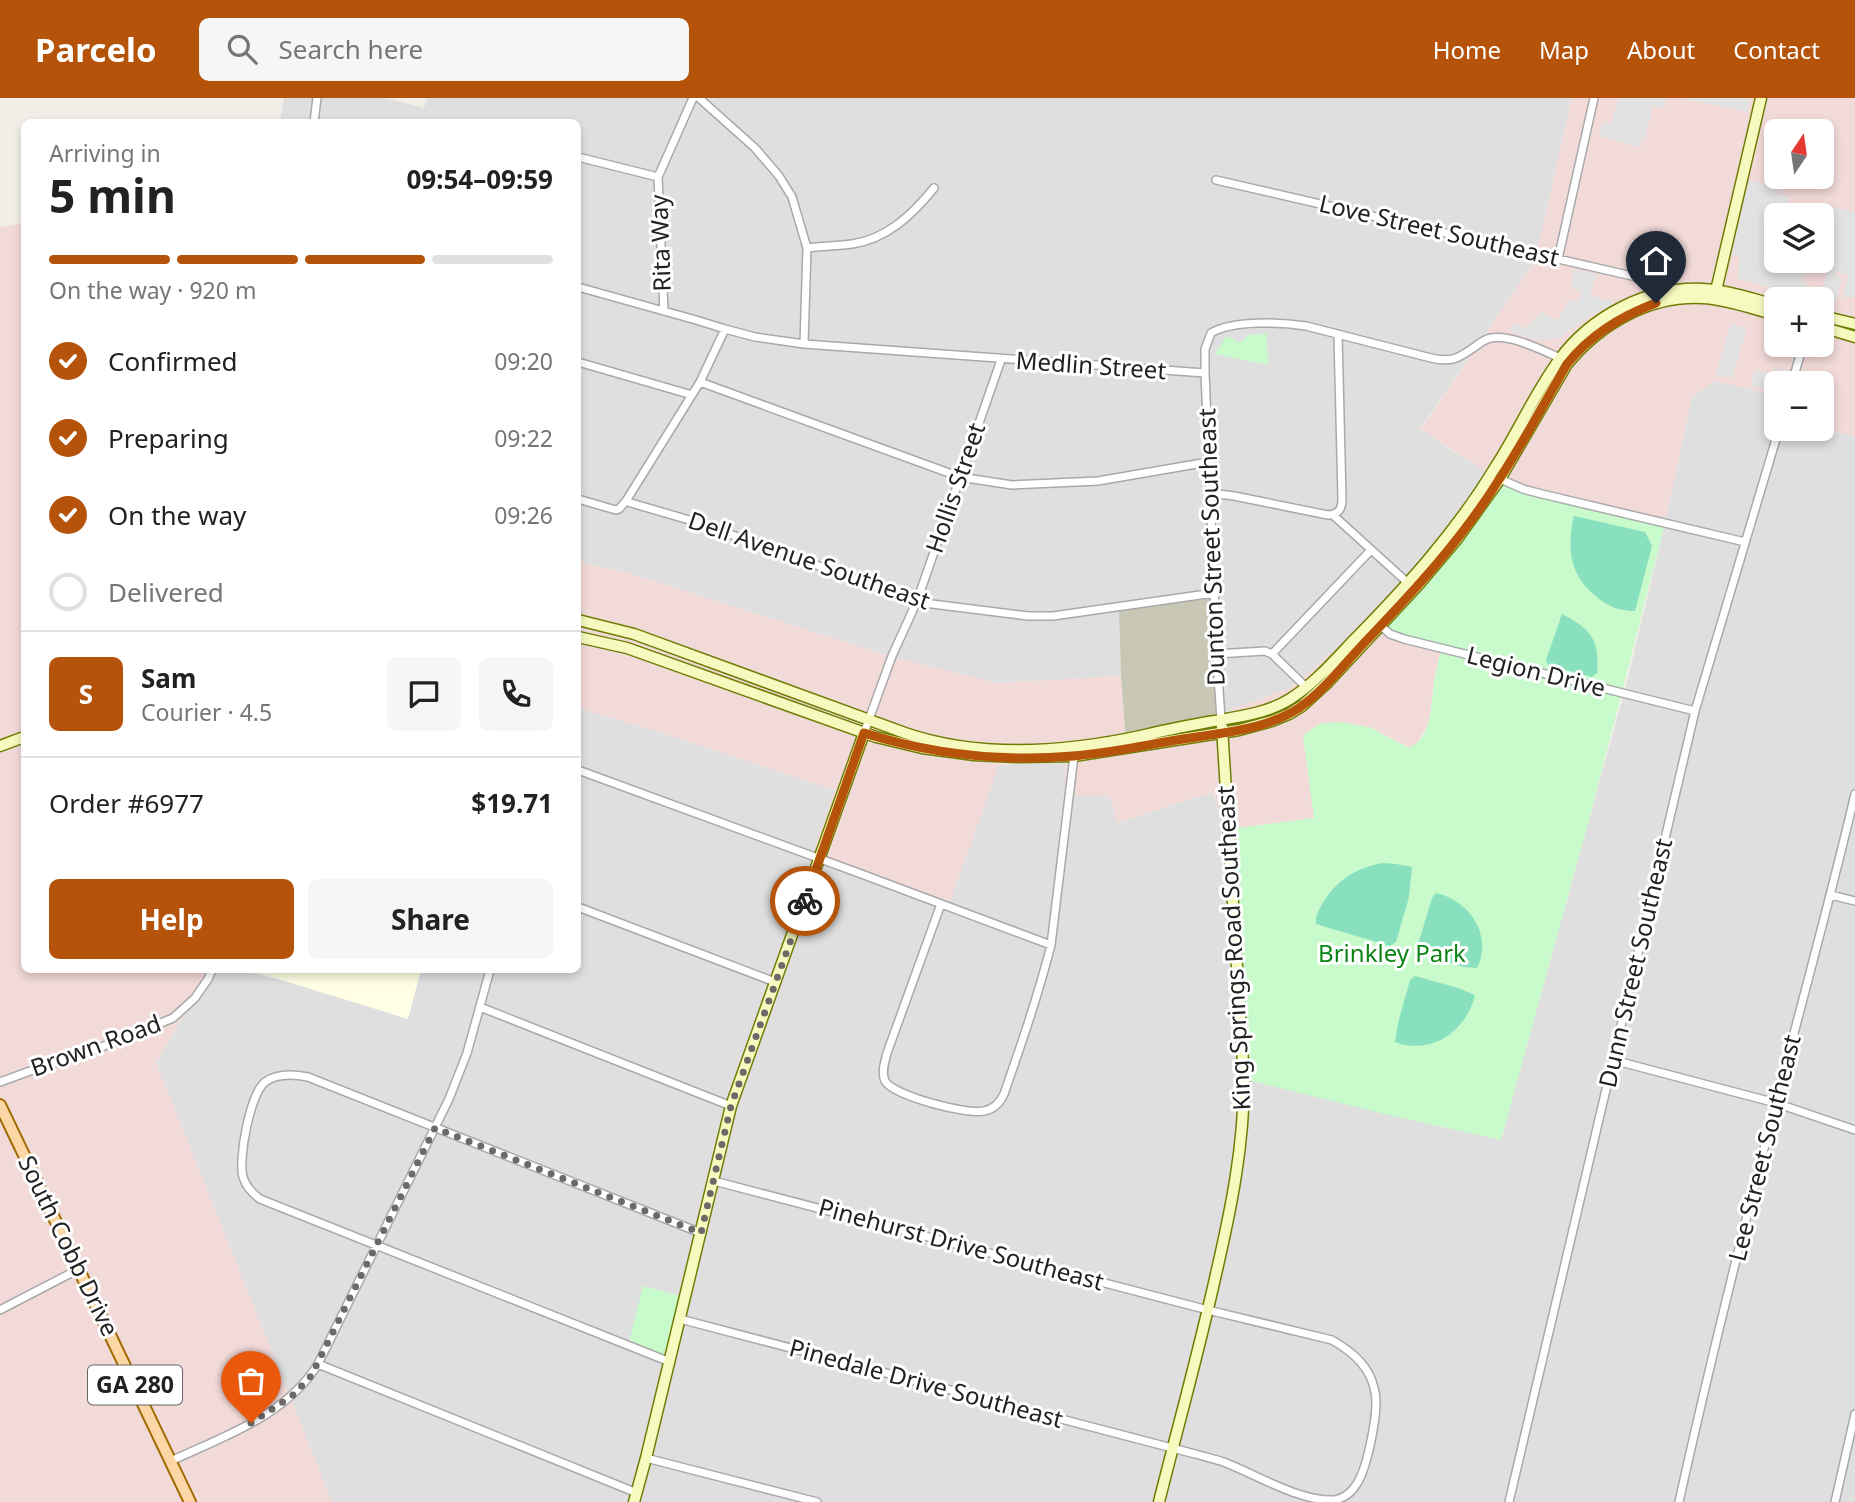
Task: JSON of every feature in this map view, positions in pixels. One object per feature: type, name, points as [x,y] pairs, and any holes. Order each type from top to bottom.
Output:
[{"type":"main road","points":[[1715,295],[1761,98]]},
{"type":"main road","points":[[581,621],[634,634],[934,741],[993,748],[1073,747],[1221,720],[1271,708],[1287,701],[1306,687],[1408,583],[1478,496],[1560,358],[1579,338],[1611,313],[1633,301],[1656,294],[1683,289],[1764,303]]},
{"type":"main road","points":[[581,638],[627,648],[864,733],[912,746],[974,755],[1074,756],[1256,726],[1301,706],[1326,684],[1439,561],[1500,479],[1567,364],[1593,337],[1631,312],[1656,303],[1715,295],[1764,311]]},
{"type":"main road","points":[[1834,319],[1855,324]]},
{"type":"main road","points":[[1834,331],[1855,337]]},
{"type":"main road","name":"King Springs Road Southeast","points":[[1159,1502],[1208,1310],[1236,1179],[1241,1142],[1244,1100],[1221,720]]},
{"type":"main road","points":[[635,1498],[731,1106],[864,733]]},
{"type":"main road","points":[[0,746],[21,738]]},
{"type":"main road","name":"South Cobb Drive","points":[[0,1105],[190,1502]]},
{"type":"street","points":[[314,119],[317,98]]},
{"type":"street","name":"Rita Way","points":[[664,311],[658,177],[693,98]]},
{"type":"street","points":[[699,98],[755,148],[779,176],[792,197],[807,248],[804,344]]},
{"type":"street","points":[[1558,258],[1594,98]]},
{"type":"street","points":[[581,159],[658,177]]},
{"type":"street","name":"Love Street Southeast","points":[[1216,180],[1643,279],[1656,294]]},
{"type":"street","points":[[807,248],[854,244],[878,236],[892,229],[920,206],[934,188]]},
{"type":"street","name":"Medlin Street","points":[[581,288],[755,337],[804,344],[1205,373]]},
{"type":"street","points":[[1205,373],[1207,341],[1211,333],[1233,326],[1271,323],[1306,326],[1443,361],[1459,357],[1484,340],[1499,337],[1520,342],[1560,358]]},
{"type":"street","points":[[626,502],[700,382],[725,329]]},
{"type":"street","points":[[1210,493],[1318,514],[1333,515],[1341,510],[1338,334]]},
{"type":"street","name":"Hollis Street","points":[[864,733],[892,656],[917,601],[1001,360]]},
{"type":"street","points":[[581,363],[692,395]]},
{"type":"street","name":"Dunton Street Southeast","points":[[1205,373],[1221,720]]},
{"type":"street","points":[[700,382],[960,477],[1012,485],[1098,481],[1208,462]]},
{"type":"street","name":"Dunn Street Southeast","points":[[1509,1502],[1695,711],[1775,441]]},
{"type":"street","points":[[1500,479],[1542,494],[1745,542]]},
{"type":"street","name":"Dell Avenue Southeast","points":[[581,500],[616,510],[626,502],[696,522],[917,601],[1028,616],[1053,616],[1214,593]]},
{"type":"street","points":[[1333,515],[1408,583]]},
{"type":"street","points":[[1272,654],[1371,550]]},
{"type":"street","name":"Legion Drive","points":[[1381,626],[1390,634],[1404,639],[1695,711]]},
{"type":"street","points":[[1216,654],[1265,651],[1272,654],[1306,687]]},
{"type":"street","points":[[940,904],[884,1065],[885,1080],[900,1092],[946,1107],[974,1112],[985,1111],[1001,1101],[1033,1009],[1051,945],[1074,756]]},
{"type":"street","points":[[581,771],[1051,945]]},
{"type":"street","name":"Lee Street Southeast","points":[[1679,1502],[1707,1377],[1855,794]]},
{"type":"street","points":[[1830,895],[1855,901]]},
{"type":"street","points":[[581,908],[775,982]]},
{"type":"street","name":"Brown Road","points":[[0,1082],[82,1055],[173,1017],[195,999],[211,973]]},
{"type":"street","points":[[171,1461],[251,1423],[280,1405],[302,1387],[318,1364],[435,1128],[461,1069],[489,973]]},
{"type":"street","points":[[480,1007],[731,1106]]},
{"type":"street","points":[[1613,1060],[1776,1103],[1855,1130]]},
{"type":"street","points":[[670,1362],[267,1202],[251,1192],[246,1185],[241,1167],[246,1132],[256,1095],[263,1084],[279,1075],[297,1075],[320,1081],[701,1233]]},
{"type":"street","name":"Pinehurst Drive Southeast","points":[[714,1181],[1332,1340],[1363,1364],[1371,1379],[1376,1400],[1365,1464],[1358,1483],[1348,1495],[1334,1501],[1317,1502],[1293,1496],[1226,1463],[1173,1448]]},
{"type":"street","points":[[0,1310],[79,1269]]},
{"type":"street","name":"Pinedale Drive Southeast","points":[[680,1319],[1173,1448]]},
{"type":"street","points":[[318,1364],[635,1498]]},
{"type":"street","points":[[1835,1502],[1855,1414]]},
{"type":"street","points":[[646,1458],[817,1502]]},
{"type":"shaded area","points":[[284,98],[386,98],[424,108],[427,98],[1572,98],[1535,261],[1421,428],[1419,427],[1496,477],[1362,625],[1291,688],[1231,709],[1222,727],[1120,607],[1121,676],[997,683],[892,657],[625,572],[586,564],[581,559],[581,119],[280,119]]},
{"type":"shaded area","points":[[1572,98],[1855,98],[1855,436],[1834,432],[1834,371],[1764,371],[1764,392],[1716,381],[1692,397],[1665,523],[1441,648],[1428,724],[1418,742],[1409,748],[1369,727],[1314,818],[1229,829],[1212,792],[1118,823],[1109,795],[1064,796],[1066,761],[999,765],[947,910],[812,855],[835,790],[581,709],[581,559],[586,564],[625,572],[892,657],[997,683],[1121,676],[1126,743],[1222,727],[1231,709],[1291,688],[1362,625],[1495,477],[1414,425],[1422,428],[1535,261]]},
{"type":"shaded area","points":[[1618,98],[1667,98],[1665,108],[1653,106],[1645,139],[1642,139],[1640,147],[1599,136],[1603,123],[1612,122]]},
{"type":"shaded area","points":[[1681,98],[1750,98],[1747,112]]},
{"type":"shaded area","points":[[1749,180],[1764,184],[1764,189],[1778,189],[1777,194],[1790,197],[1789,203],[1764,203],[1764,273],[1804,273],[1802,281],[1807,283],[1806,287],[1769,287],[1738,279],[1739,257],[1731,255]]},
{"type":"shaded area","points":[[1834,208],[1855,212],[1855,298],[1842,297],[1848,275],[1837,272],[1835,276],[1842,278],[1836,302],[1834,287],[1823,287],[1826,273],[1834,273]]},
{"type":"shaded area","points":[[21,224],[21,973],[208,973],[156,1063],[332,1502],[0,1502],[0,227]]},
{"type":"shaded area","points":[[1574,270],[1597,274],[1590,295],[1615,302],[1561,337],[1539,341],[1509,331],[1515,323],[1526,328],[1542,312],[1558,320],[1569,300],[1577,303],[1581,293],[1570,286]]},
{"type":"shaded area","points":[[1731,324],[1747,328],[1732,378],[1721,377],[1716,373]]},
{"type":"shaded area","points":[[1754,370],[1764,372],[1764,389],[1751,386]]},
{"type":"shaded area","points":[[1716,381],[1764,392],[1764,441],[1834,441],[1834,432],[1855,436],[1855,1502],[332,1502],[156,1063],[208,973],[250,973],[399,1006],[409,973],[581,973],[581,709],[835,790],[947,910],[998,765],[1067,761],[1109,795],[1118,823],[1212,792],[1229,829],[1501,1139],[1626,686],[1692,397]]},
{"type":"shaded area","points":[[1216,595],[1225,662],[1222,727],[1126,743],[1119,606]]},
{"type":"shaded area","points":[[259,973],[420,973],[408,1019]]},
{"type":"green space","points":[[1267,334],[1268,365],[1215,354],[1226,337],[1232,337],[1239,342],[1247,335]]},
{"type":"green space","name":"Brinkley Park","points":[[1496,477],[1512,485],[1665,523],[1593,805],[1501,1140],[1244,1079],[1229,829],[1314,818],[1303,735],[1319,724],[1339,722],[1369,727],[1409,748],[1423,736],[1429,719],[1441,649],[1404,639],[1378,624]]},
{"type":"green space","points":[[1574,516],[1645,532],[1652,546],[1635,611],[1606,604],[1591,592],[1578,576],[1571,548]]},
{"type":"green space","points":[[1562,614],[1580,625],[1592,637],[1598,662],[1597,673],[1592,677],[1548,665],[1546,660]]},
{"type":"green space","points":[[1382,863],[1412,867],[1409,897],[1396,942],[1390,946],[1316,924],[1320,908],[1338,884],[1353,873]]},
{"type":"green space","points":[[1436,893],[1459,903],[1475,921],[1482,943],[1477,968],[1421,955],[1417,948],[1432,898]]},
{"type":"green space","points":[[1415,976],[1475,995],[1471,1008],[1456,1029],[1434,1043],[1409,1045],[1395,1042],[1410,980]]},
{"type":"green space","points":[[643,1286],[681,1296],[667,1354],[629,1342]]},
{"type":"way so far","points":[[251,1423],[292,1396],[311,1376],[435,1128],[701,1233],[731,1106],[805,901]]},
{"type":"route","points":[[805,901],[864,733],[922,748],[974,755],[1074,756],[1256,726],[1289,714],[1301,706],[1326,684],[1381,626],[1457,539],[1500,479],[1567,364],[1579,349],[1631,312],[1656,303]]}]
